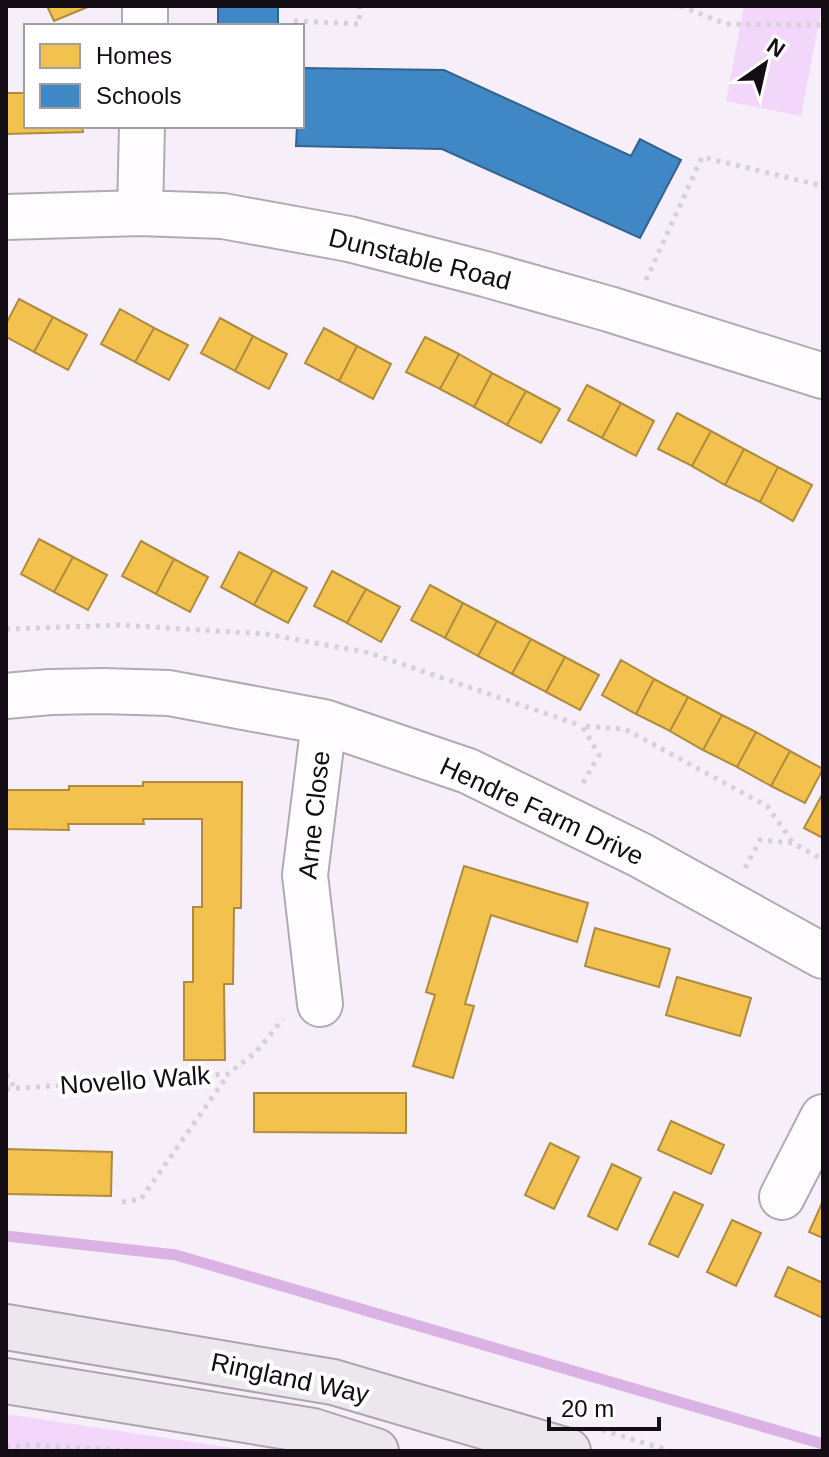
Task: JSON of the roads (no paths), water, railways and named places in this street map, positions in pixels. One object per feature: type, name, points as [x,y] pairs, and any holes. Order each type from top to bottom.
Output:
[{"type":"main road","name":"Ringland Way","points":[[6,1327],[333,1382],[568,1451]]},
{"type":"main road","name":"Ringland Way","points":[[6,1381],[313,1431],[376,1451]]},
{"type":"street","points":[[140,213],[142,128]]},
{"type":"street","name":"Dunstable Road","points":[[6,217],[140,213],[223,216],[349,239],[485,274],[823,376]]},
{"type":"street","name":"Hendre Farm Drive","points":[[6,696],[103,691],[169,693],[324,722],[468,771],[640,855],[823,956]]},
{"type":"street","name":"Arne Close","points":[[318,991],[305,875],[324,722]]},
{"type":"street","points":[[782,1197],[823,1117]]},
{"type":"waterway","points":[[6,1236],[176,1255],[823,1444]]}]
